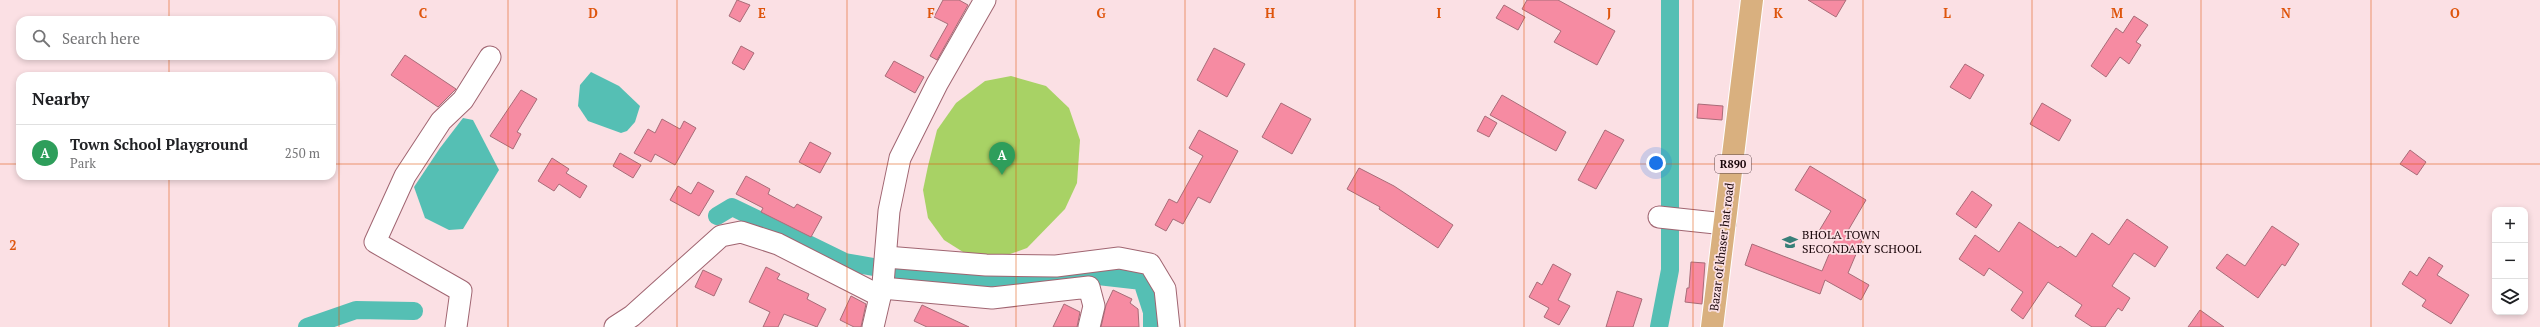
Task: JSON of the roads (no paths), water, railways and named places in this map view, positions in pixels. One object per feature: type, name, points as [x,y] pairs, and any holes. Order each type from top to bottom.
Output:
[{"type":"main road","name":"Bazar of khaser hat road","points":[[1712,327],[1715,223],[1752,0]]},
{"type":"street","points":[[873,327],[882,289],[889,211],[900,158],[937,84],[985,0]]},
{"type":"street","points":[[456,327],[461,291],[375,242],[405,176],[441,121],[463,100],[490,56]]},
{"type":"street","points":[[1660,217],[1715,223]]},
{"type":"street","points":[[615,327],[632,316],[721,236],[741,232],[778,244],[882,289],[992,298],[1089,287],[1094,306],[1089,327]]},
{"type":"street","points":[[886,254],[986,265],[1048,266],[1119,258],[1150,264],[1165,289],[1170,327]]},
{"type":"water","points":[[591,72],[619,86],[640,106],[635,122],[627,131],[621,133],[588,121],[578,106],[580,85]]},
{"type":"water","points":[[463,118],[473,120],[499,170],[463,229],[449,230],[425,218],[414,187],[440,148]]},
{"type":"waterway","points":[[1659,327],[1670,270],[1670,0]]},
{"type":"waterway","points":[[717,216],[732,207],[845,262],[913,274],[1023,282],[1098,276],[1142,281],[1152,312],[1152,327]]},
{"type":"waterway","points":[[307,327],[356,310],[414,311]]},
{"type":"place","name":"Town School Playground","points":[[1002,175]]},
{"type":"place","name":"BHOLA TOWN SECONDARY SCHOOL","points":[[1790,242]]}]
